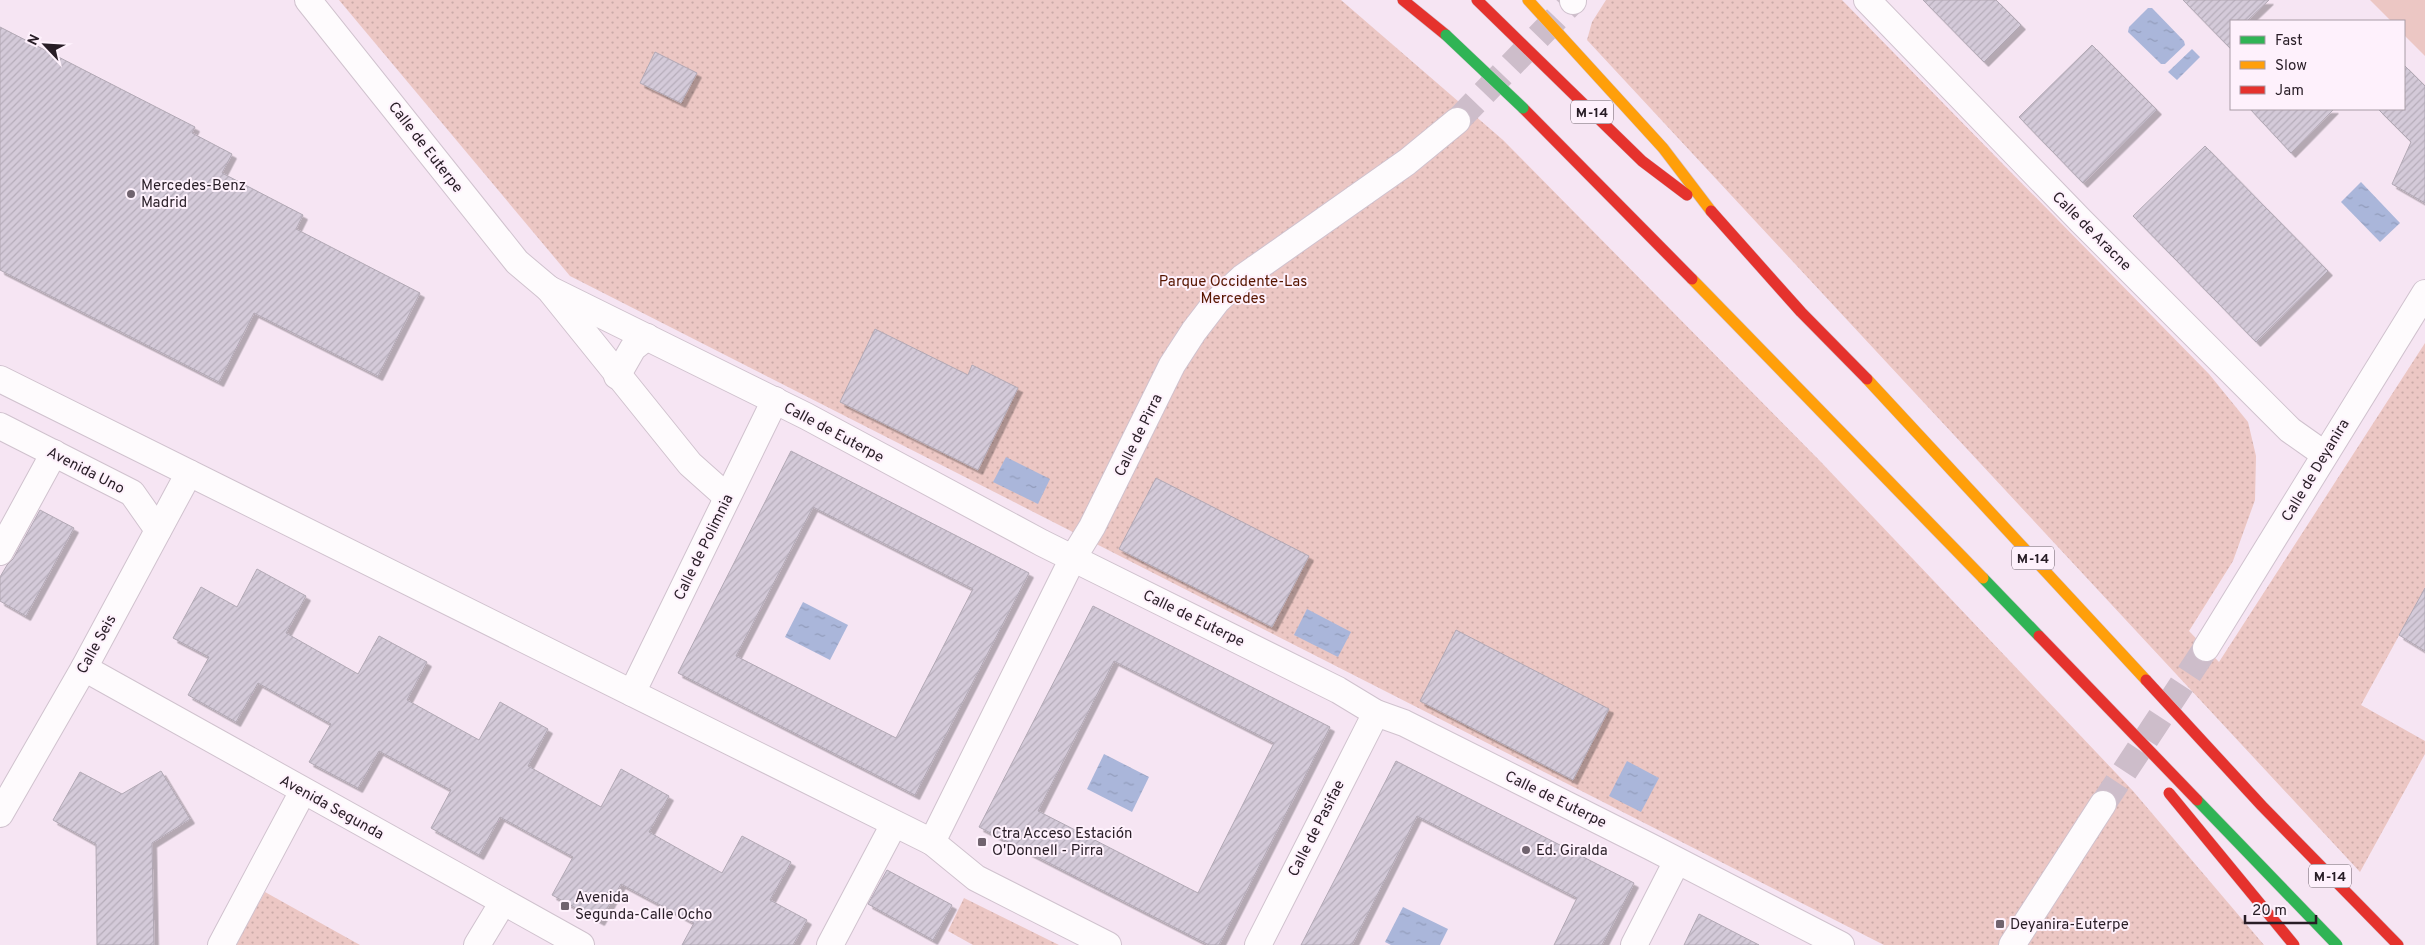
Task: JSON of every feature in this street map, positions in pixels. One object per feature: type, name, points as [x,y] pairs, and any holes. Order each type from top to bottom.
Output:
[{"type":"highway","points":[[1403,0],[1446,36]]},
{"type":"highway","name":"M-14","points":[[1419,0],[1446,36],[1523,108],[1863,453],[2337,945]]},
{"type":"highway","name":"M-14","points":[[1477,0],[1642,161],[1714,215],[1801,312],[1906,419],[2262,806],[2398,945]]},
{"type":"highway","points":[[1528,0],[1663,148],[1714,215]]},
{"type":"highway","points":[[2039,636],[2144,763]]},
{"type":"highway","points":[[2162,785],[2294,945]]},
{"type":"street","name":"Calle de Euterpe","points":[[308,0],[517,262],[548,289],[690,464],[727,497]]},
{"type":"street","name":"Calle de Aracne","points":[[1866,0],[2081,221],[2283,424],[2324,454]]},
{"type":"street","name":"Calle de Pirra","points":[[932,842],[1073,558],[1092,527],[1172,365],[1194,331],[1217,301],[1242,278],[1407,162],[1457,122]]},
{"type":"street","name":"Calle de Euterpe","points":[[548,289],[774,400],[1073,558],[1338,690],[1376,713],[1404,723],[1840,945]]},
{"type":"street","name":"Calle de Deyanira","points":[[2206,648],[2425,293]]},
{"type":"street","points":[[617,376],[633,348],[647,337]]},
{"type":"street","points":[[0,379],[932,842],[976,878],[1108,945]]},
{"type":"street","name":"Calle de Polimnia","points":[[632,693],[774,400]]},
{"type":"street","name":"Avenida Uno","points":[[0,426],[132,493],[158,530]]},
{"type":"street","points":[[0,552],[54,453]]},
{"type":"street","name":"Calle Seis","points":[[0,814],[84,668],[189,473]]},
{"type":"street","name":"Avenida Segunda","points":[[84,668],[581,945]]},
{"type":"street","name":"Calle de Pasifae","points":[[1258,945],[1376,713]]},
{"type":"street","points":[[221,945],[303,791]]},
{"type":"street","points":[[2012,945],[2103,804]]},
{"type":"street","points":[[830,945],[894,824]]},
{"type":"street","points":[[1634,945],[1677,861]]},
{"type":"street","points":[[477,945],[503,902]]},
{"type":"green space","name":"Parque Occidente-Las Mercedes","points":[[339,0],[1341,0],[1503,140],[1820,461],[2133,791],[2264,945],[1884,945],[570,276]]},
{"type":"green space","points":[[1606,0],[1842,0],[2209,374],[2248,422],[2256,456],[2255,500],[2233,561],[2189,631],[2219,662],[2425,343],[2425,588],[2361,705],[2425,741],[2425,754],[2360,872],[1587,40],[1592,22]]},
{"type":"green space","points":[[2370,0],[2425,0],[2425,56],[2405,36],[2405,20],[2390,20]]},
{"type":"green space","points":[[265,892],[360,945],[235,945]]},
{"type":"green space","points":[[964,898],[1059,945],[973,945],[948,931]]},
{"type":"water","points":[[2148,8],[2152,8],[2184,41],[2185,45],[2165,64],[2161,64],[2128,32],[2129,27]]},
{"type":"water","points":[[2192,49],[2200,57],[2177,80],[2168,72]]},
{"type":"water","points":[[2361,182],[2400,223],[2380,242],[2341,202]]},
{"type":"water","points":[[1006,457],[1050,479],[1038,504],[993,482]]},
{"type":"water","points":[[803,602],[848,625],[830,660],[785,637]]},
{"type":"water","points":[[1307,609],[1351,632],[1338,657],[1294,635]]},
{"type":"water","points":[[1104,754],[1149,777],[1132,812],[1087,789]]},
{"type":"water","points":[[1627,761],[1659,778],[1641,812],[1609,796]]},
{"type":"water","points":[[1403,907],[1448,929],[1440,945],[1391,945],[1385,942]]},
{"type":"building","points":[[1923,0],[1996,0],[2021,25],[1984,62]]},
{"type":"building","points":[[2183,0],[2269,0],[2248,20],[2230,20],[2230,48]]},
{"type":"building","name":"Mercedes-Benz Madrid","points":[[0,27],[195,127],[192,133],[232,154],[222,173],[303,215],[296,229],[420,293],[378,376],[254,313],[219,382],[0,270]]},
{"type":"building","points":[[2092,45],[2157,110],[2083,183],[2019,117]]},
{"type":"building","points":[[655,52],[697,73],[681,103],[640,83]]},
{"type":"building","points":[[2405,66],[2425,86],[2425,203],[2392,184],[2411,142],[2379,110],[2405,110]]},
{"type":"building","points":[[2251,110],[2333,110],[2291,153]]},
{"type":"building","points":[[2205,146],[2328,271],[2256,342],[2133,216]]},
{"type":"building","points":[[875,329],[968,375],[972,365],[1018,388],[978,470],[840,402]]},
{"type":"building","points":[[791,451],[1029,573],[915,795],[678,673]],"holes":[[[813,507],[973,589],[896,738],[736,656]]]},
{"type":"building","points":[[1156,478],[1309,556],[1272,627],[1119,549]]},
{"type":"building","points":[[40,510],[74,528],[26,616],[0,601],[0,577],[13,559]]},
{"type":"building","points":[[257,569],[306,596],[286,633],[358,674],[379,636],[427,662],[407,700],[479,740],[500,702],[548,729],[528,766],[601,807],[621,769],[669,796],[649,832],[722,873],[742,836],[791,862],[770,900],[807,920],[793,945],[682,945],[694,923],[621,884],[600,921],[552,895],[573,857],[500,817],[479,855],[431,828],[451,790],[379,751],[358,788],[309,762],[331,724],[258,683],[236,722],[188,695],[209,657],[173,638],[201,587],[237,607]]},
{"type":"building","points":[[2425,588],[2425,651],[2399,635]]},
{"type":"building","points":[[1093,606],[1330,727],[1219,945],[1209,945],[979,827]],"holes":[[[1114,661],[1274,743],[1198,893],[1038,811]]]},
{"type":"building","points":[[1456,630],[1609,709],[1573,780],[1420,701]]},
{"type":"building","name":"Ed. Giralda","points":[[1396,761],[1634,883],[1602,945],[1554,945],[1577,898],[1417,816],[1352,945],[1301,945]]},
{"type":"building","points":[[161,771],[190,819],[152,843],[154,945],[97,945],[96,844],[53,820],[80,772],[122,794]]},
{"type":"building","points":[[887,870],[952,905],[933,940],[868,904]]},
{"type":"building","points":[[1699,914],[1759,945],[1684,945]]},
{"type":"tunnel","points":[[1457,121],[1573,1]]},
{"type":"tunnel","points":[[2103,804],[2206,648]]},
{"type":"traffic: fast","points":[[1446,35],[1523,108]]},
{"type":"traffic: fast","points":[[1983,578],[2039,636]]},
{"type":"traffic: fast","points":[[2197,800],[2337,945]]},
{"type":"traffic: slow","points":[[1528,0],[1663,148],[1711,211]]},
{"type":"traffic: slow","points":[[1692,279],[1983,578]]},
{"type":"traffic: slow","points":[[1867,379],[2146,680]]},
{"type":"traffic: jam","points":[[1403,0],[1446,35]]},
{"type":"traffic: jam","points":[[1477,0],[1642,161],[1687,195]]},
{"type":"traffic: jam","points":[[1523,108],[1692,279]]},
{"type":"traffic: jam","points":[[1711,211],[1801,312],[1867,379]]},
{"type":"traffic: jam","points":[[2039,636],[2197,800]]},
{"type":"traffic: jam","points":[[2146,680],[2262,806],[2398,945]]},
{"type":"traffic: jam","points":[[2169,793],[2294,945]]},
{"type":"place","name":"Mercedes-Benz Madrid","points":[[131,194]]},
{"type":"place","name":"Ctra Acceso Estación O'Donnell - Pirra","points":[[982,842]]},
{"type":"place","name":"Ed. Giralda","points":[[1526,850]]},
{"type":"place","name":"Avenida Segunda-Calle Ocho","points":[[565,906]]},
{"type":"place","name":"Deyanira-Euterpe","points":[[2000,924]]}]
